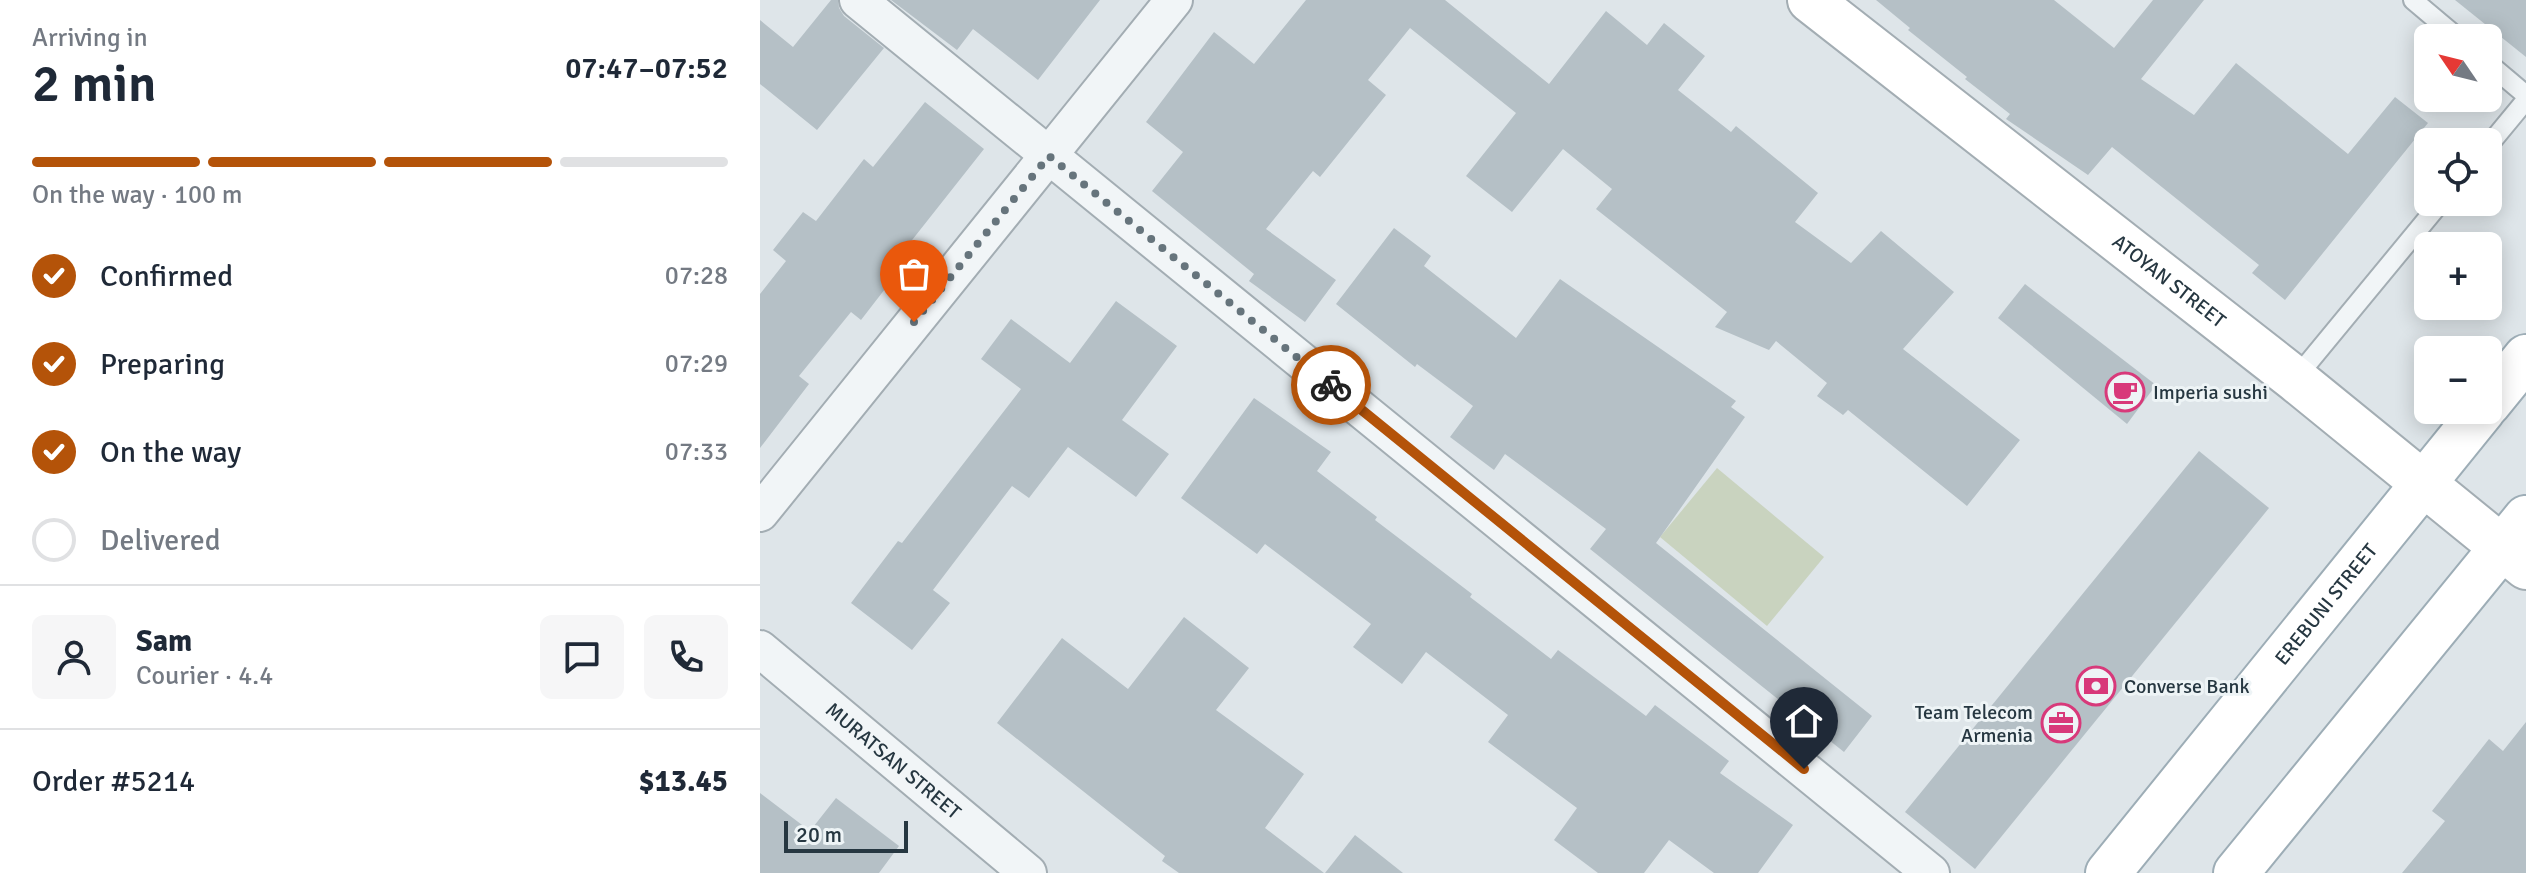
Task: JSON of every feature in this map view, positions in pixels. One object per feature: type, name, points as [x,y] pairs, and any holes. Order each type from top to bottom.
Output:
[{"type":"main road","name":"ATOYAN STREET","points":[[1810,0],[2295,379],[2424,485],[2518,544]]},
{"type":"main road","points":[[2502,387],[2526,357]]},
{"type":"main road","name":"EREBUNI STREET","points":[[2108,873],[2472,424]]},
{"type":"main road","points":[[2236,873],[2518,544]]},
{"type":"street","points":[[858,0],[1931,873]]},
{"type":"street","points":[[760,513],[1174,0]]},
{"type":"street","name":"MURATSAN STREET","points":[[760,649],[1028,873]]},
{"type":"lane","points":[[2413,0],[2441,24]]},
{"type":"lane","points":[[2502,76],[2526,98],[2502,128]]},
{"type":"lane","points":[[2295,379],[2429,216]]},
{"type":"green space","points":[[1717,468],[1824,557],[1767,626],[1660,537]]},
{"type":"building","points":[[831,0],[838,0],[844,16],[884,48],[817,130],[760,84],[760,20],[793,47]]},
{"type":"building","points":[[891,0],[1100,0],[1038,80],[973,29],[957,50]]},
{"type":"building","points":[[1306,0],[1445,0],[1549,84],[1606,11],[1647,45],[1664,23],[1705,56],[1678,90],[1731,132],[1736,126],[1818,193],[1795,222],[1851,263],[1881,231],[1954,292],[1903,349],[2020,440],[1967,506],[1848,410],[1843,415],[1817,396],[1827,383],[1776,341],[1769,350],[1715,327],[1727,312],[1596,209],[1612,189],[1563,149],[1512,212],[1466,176],[1516,113],[1410,28],[1368,80],[1386,95],[1320,177],[1313,171],[1266,229],[1336,280],[1305,322],[1249,281],[1254,274],[1152,191],[1183,152],[1146,122],[1214,32],[1254,64]]},
{"type":"building","points":[[1876,0],[2054,0],[2114,48],[2153,0],[2204,0],[2141,79],[2194,115],[2236,63],[2348,154],[2395,97],[2428,123],[2424,128],[2414,128],[2414,140],[2285,300],[2252,273],[2259,265],[2112,147],[2088,175],[2006,119],[2010,114],[1908,30],[1910,28]]},
{"type":"building","points":[[2455,0],[2526,0],[2526,57],[2502,38],[2502,24],[2485,24]]},
{"type":"building","points":[[925,102],[984,149],[905,249],[912,254],[861,320],[851,312],[799,376],[809,384],[760,448],[760,294],[786,261],[773,250],[803,212],[816,221],[864,159],[873,167]]},
{"type":"building","points":[[1394,228],[1431,256],[1424,266],[1516,338],[1560,279],[1736,401],[1731,407],[1745,417],[1656,543],[1872,716],[1844,752],[1590,549],[1606,529],[1505,454],[1494,470],[1450,437],[1473,406],[1417,364],[1415,367],[1336,304]]},
{"type":"building","points":[[2025,284],[2156,385],[2127,424],[1998,318]]},
{"type":"building","points":[[1116,301],[1177,346],[1122,420],[1169,454],[1136,497],[1068,447],[1029,498],[1012,486],[933,590],[950,603],[912,650],[851,603],[898,541],[902,543],[1021,389],[981,359],[1011,319],[1070,363]]},
{"type":"building","points":[[1254,398],[1331,452],[1317,471],[1551,659],[1558,650],[1646,716],[1655,705],[1729,761],[1720,773],[1793,825],[1758,873],[1714,873],[1669,840],[1644,873],[1598,873],[1554,840],[1577,808],[1488,742],[1508,715],[1426,652],[1402,684],[1353,647],[1371,624],[1265,544],[1257,554],[1181,498]]},
{"type":"building","points":[[2199,451],[2269,508],[1975,869],[1905,812]]},
{"type":"building","points":[[1184,617],[1249,668],[1216,710],[1304,774],[1265,828],[1324,873],[1179,873],[1162,861],[1165,856],[997,723],[1062,638],[1128,689]]},
{"type":"building","points":[[2526,722],[2526,873],[2402,873],[2445,821],[2432,811],[2489,739],[2503,751]]},
{"type":"building","points":[[760,793],[810,831],[836,798],[899,846],[879,873],[760,873]]},
{"type":"building","points":[[1355,835],[1403,873],[1325,873]]},
{"type":"way so far","points":[[914,322],[1049,156],[1331,385]]},
{"type":"place","name":"Imperia sushi","points":[[2125,392]]},
{"type":"place","name":"Converse Bank","points":[[2096,686]]},
{"type":"place","name":"Team Telecom Armenia","points":[[2061,723]]},
{"type":"route","points":[[1331,385],[1804,769]]}]
